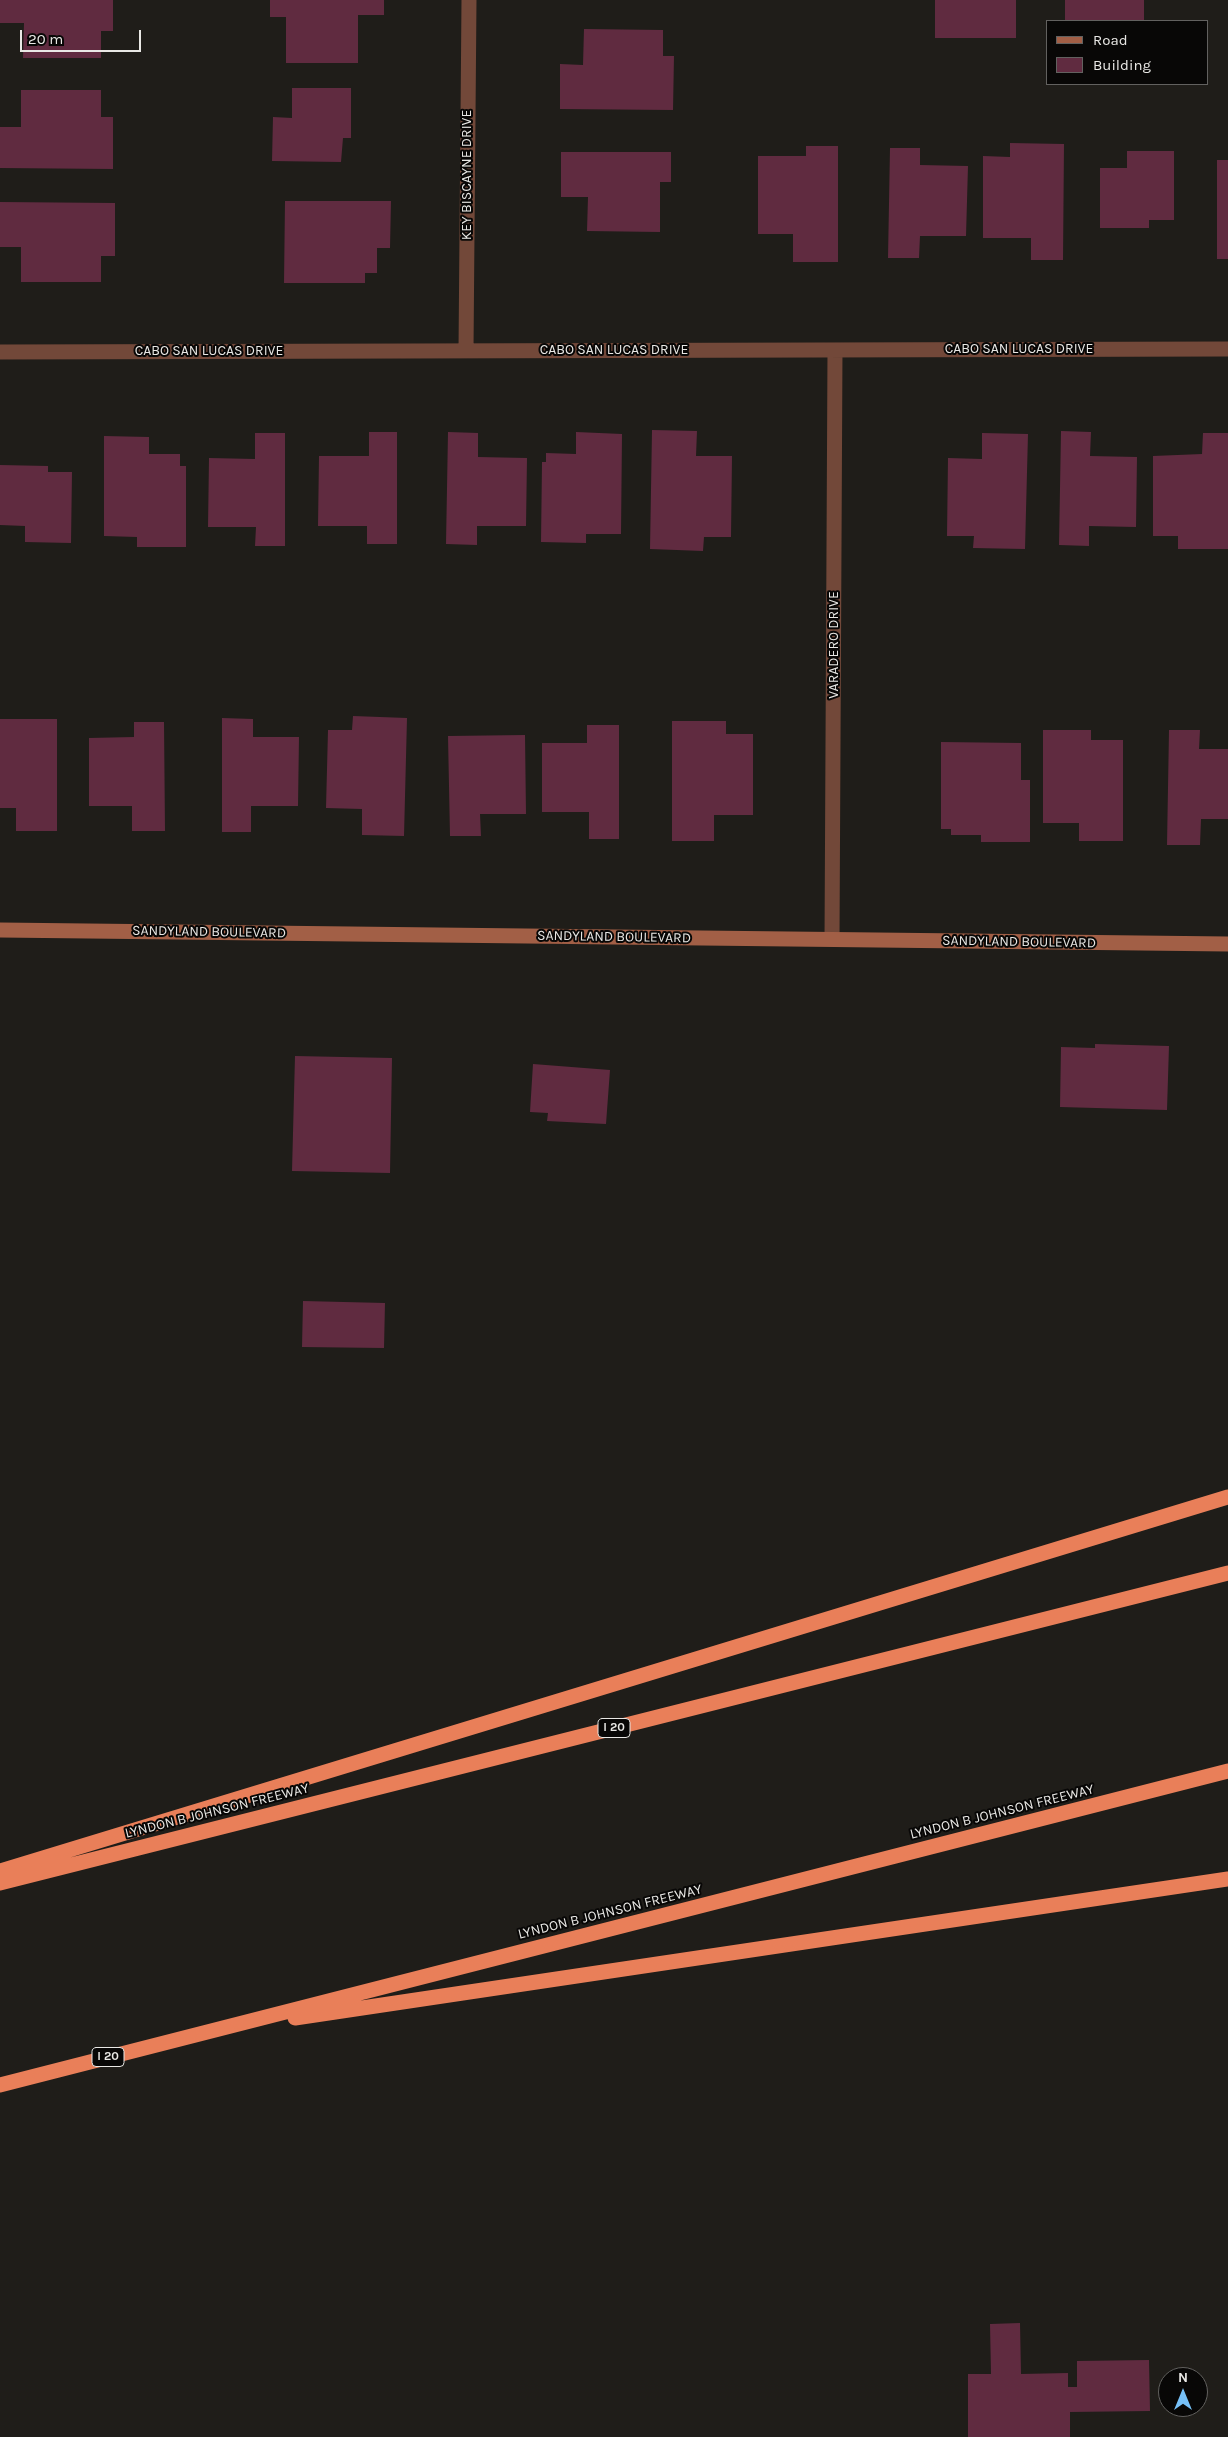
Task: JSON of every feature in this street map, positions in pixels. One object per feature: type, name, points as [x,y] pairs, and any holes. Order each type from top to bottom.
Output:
[{"type":"highway","points":[[0,1871],[1228,1497]]},
{"type":"highway","name":"LYNDON B JOHNSON FREEWAY","points":[[0,1883],[1228,1573]]},
{"type":"highway","name":"LYNDON B JOHNSON FREEWAY","points":[[0,2085],[1228,1770]]},
{"type":"highway","points":[[215,2030],[1228,1879]]},
{"type":"street","name":"KEY BISCAYNE DRIVE","points":[[466,350],[469,0]]},
{"type":"street","name":"CABO SAN LUCAS DRIVE","points":[[0,352],[1228,349]]},
{"type":"street","name":"VARADERO DRIVE","points":[[832,939],[835,350]]},
{"type":"street","name":"SANDYLAND BOULEVARD","points":[[0,930],[1228,944]]},
{"type":"building","points":[[0,0],[113,0],[113,31],[101,31],[101,58],[23,58],[24,23],[0,23]]},
{"type":"building","points":[[270,0],[384,0],[384,15],[358,15],[358,63],[286,63],[286,17],[270,17]]},
{"type":"building","points":[[935,0],[1016,0],[1016,38],[935,38]]},
{"type":"building","points":[[1065,0],[1144,0],[1144,20],[1065,20]]},
{"type":"building","points":[[584,29],[663,30],[663,56],[674,56],[673,110],[560,109],[560,64],[583,65]]},
{"type":"building","points":[[292,88],[351,88],[351,138],[343,138],[341,162],[272,161],[273,117],[292,118]]},
{"type":"building","points":[[21,90],[101,90],[101,117],[113,117],[113,169],[0,168],[0,127],[21,127]]},
{"type":"building","points":[[1010,143],[1064,144],[1063,260],[1031,260],[1031,238],[983,238],[983,156],[1010,157]]},
{"type":"building","points":[[806,146],[838,146],[838,262],[793,262],[793,234],[758,234],[758,156],[806,156]]},
{"type":"building","points":[[890,148],[920,148],[920,165],[968,166],[966,236],[920,236],[919,258],[888,258]]},
{"type":"building","points":[[1127,151],[1174,151],[1174,220],[1149,220],[1149,228],[1100,228],[1100,168],[1127,168]]},
{"type":"building","points":[[561,152],[671,152],[671,182],[660,182],[660,232],[587,231],[588,197],[561,197]]},
{"type":"building","points":[[1217,160],[1228,160],[1228,259],[1217,259]]},
{"type":"building","points":[[285,201],[391,201],[390,248],[377,248],[377,273],[365,273],[365,283],[284,283]]},
{"type":"building","points":[[0,202],[115,203],[115,256],[101,256],[101,282],[21,282],[21,247],[0,247]]},
{"type":"building","points":[[652,430],[697,431],[696,456],[732,456],[731,537],[704,537],[703,551],[650,549]]},
{"type":"building","points":[[1061,431],[1091,432],[1090,456],[1137,457],[1136,527],[1089,526],[1089,546],[1059,545]]},
{"type":"building","points":[[369,432],[397,432],[397,544],[367,544],[367,526],[318,526],[319,456],[369,456]]},
{"type":"building","points":[[448,432],[478,433],[478,457],[527,458],[526,526],[477,526],[477,545],[446,544]]},
{"type":"building","points":[[576,432],[622,434],[621,534],[586,534],[586,543],[541,542],[542,462],[546,462],[546,453],[576,454]]},
{"type":"building","points":[[255,433],[285,433],[285,546],[255,546],[256,527],[208,527],[209,458],[255,459]]},
{"type":"building","points":[[982,433],[1028,434],[1025,549],[973,548],[974,536],[947,536],[948,458],[982,459]]},
{"type":"building","points":[[1203,433],[1228,433],[1228,549],[1178,549],[1178,536],[1153,536],[1153,456],[1202,454]]},
{"type":"building","points":[[104,436],[149,437],[149,454],[180,454],[180,466],[186,466],[186,547],[137,547],[137,537],[104,536]]},
{"type":"building","points":[[0,465],[48,466],[48,472],[72,472],[71,543],[25,542],[25,526],[0,525]]},
{"type":"building","points":[[353,716],[407,718],[404,836],[362,835],[362,809],[326,808],[328,730],[352,730]]},
{"type":"building","points":[[222,718],[253,719],[253,737],[299,737],[298,806],[251,806],[251,832],[222,832]]},
{"type":"building","points":[[0,719],[57,719],[57,831],[16,831],[16,808],[0,808]]},
{"type":"building","points":[[672,721],[726,721],[726,734],[753,734],[753,815],[714,815],[714,841],[672,841]]},
{"type":"building","points":[[134,722],[164,722],[165,831],[132,831],[132,806],[89,806],[89,738],[134,737]]},
{"type":"building","points":[[587,725],[619,725],[619,839],[589,839],[589,812],[542,812],[542,743],[587,743]]},
{"type":"building","points":[[1043,730],[1091,730],[1091,740],[1123,740],[1123,841],[1079,841],[1079,823],[1043,823]]},
{"type":"building","points":[[1169,730],[1200,730],[1199,749],[1228,749],[1228,819],[1201,819],[1200,845],[1167,845]]},
{"type":"building","points":[[525,735],[526,814],[480,814],[481,836],[450,836],[448,736]]},
{"type":"building","points":[[941,742],[1021,743],[1021,780],[1030,780],[1030,842],[981,842],[981,835],[951,835],[951,829],[941,829]]},
{"type":"building","points":[[1095,1044],[1169,1046],[1167,1110],[1060,1107],[1061,1047],[1095,1048]]},
{"type":"building","points":[[295,1056],[392,1058],[390,1173],[292,1171]]},
{"type":"building","points":[[533,1064],[610,1070],[606,1124],[547,1121],[548,1113],[530,1112]]},
{"type":"building","points":[[303,1301],[385,1303],[384,1348],[302,1347]]},
{"type":"building","points":[[1020,2323],[1021,2374],[1068,2373],[1068,2387],[1077,2387],[1077,2361],[1149,2360],[1150,2411],[1070,2412],[1070,2437],[968,2437],[968,2374],[991,2374],[990,2324]]}]
